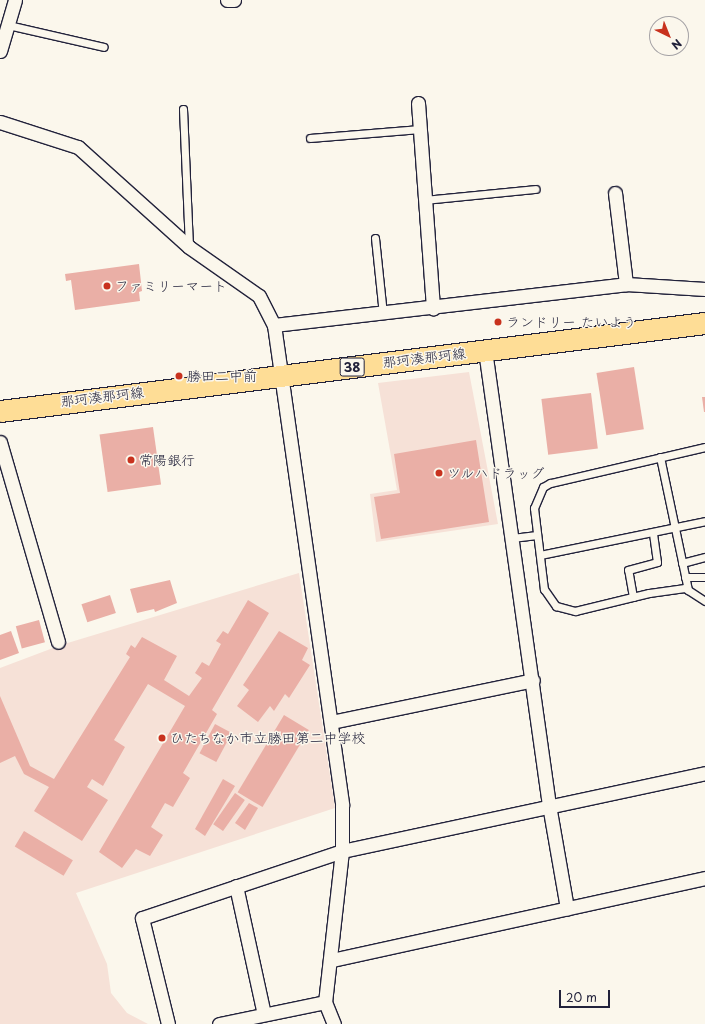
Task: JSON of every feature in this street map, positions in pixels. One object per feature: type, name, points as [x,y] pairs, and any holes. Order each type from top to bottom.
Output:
[{"type":"main road","name":"那珂湊那珂線","points":[[0,411],[705,323]]},
{"type":"street","points":[[0,51],[15,0]]},
{"type":"street","points":[[227,0],[234,0]]},
{"type":"street","points":[[418,103],[433,308]]},
{"type":"street","points":[[0,122],[78,147],[190,248],[259,296],[274,325],[280,376],[342,805],[342,851],[332,960],[325,1002],[334,1024]]},
{"type":"street","points":[[615,192],[626,284]]},
{"type":"street","points":[[274,325],[383,314],[626,284],[705,289]]},
{"type":"street","points":[[485,350],[533,680],[549,805],[567,908]]},
{"type":"street","points":[[0,442],[58,642]]},
{"type":"street","points":[[331,722],[533,680]]},
{"type":"street","points":[[168,1024],[142,918],[342,851],[549,805],[705,773]]},
{"type":"street","points":[[332,960],[705,878]]},
{"type":"street","points":[[236,886],[264,1014]]},
{"type":"street","points":[[219,1024],[325,1002]]},
{"type":"lane","points":[[8,26],[104,46]]},
{"type":"lane","points":[[183,109],[190,248]]},
{"type":"lane","points":[[310,138],[420,129]]},
{"type":"lane","points":[[425,200],[535,189]]},
{"type":"lane","points":[[375,238],[383,314]]},
{"type":"lane","points":[[705,447],[550,483],[543,487],[534,508],[544,589],[556,606],[575,611],[634,597],[685,588],[705,602]]},
{"type":"lane","points":[[660,457],[688,590]]},
{"type":"lane","points":[[540,555],[653,533],[705,521]]},
{"type":"lane","points":[[634,597],[628,570],[657,562],[653,533]]},
{"type":"lane","points":[[512,538],[537,535]]},
{"type":"lane","points":[[682,563],[705,557]]},
{"type":"lane","points":[[685,577],[705,577]]},
{"type":"shaded area","points":[[469,372],[498,524],[376,542],[370,494],[397,490],[378,383]]},
{"type":"shaded area","name":"ひたちなか市立勝田第二中学校","points":[[299,573],[335,808],[76,893],[107,964],[111,993],[127,1013],[148,1024],[0,1024],[0,668],[61,645]]},
{"type":"building","name":"ファミリーマート","points":[[139,264],[142,291],[139,292],[140,301],[75,310],[71,280],[66,281],[65,274]]},
{"type":"building","points":[[634,367],[644,429],[606,435],[596,373]]},
{"type":"building","points":[[591,393],[598,449],[548,455],[541,399]]},
{"type":"building","points":[[702,397],[705,397],[705,412],[704,412]]},
{"type":"building","name":"常陽銀行","points":[[153,427],[161,484],[108,492],[100,435]]},
{"type":"building","name":"ツルハドラッグ","points":[[476,440],[489,522],[381,539],[374,497],[400,493],[394,454]]},
{"type":"building","points":[[170,580],[177,603],[155,612],[154,609],[137,613],[130,589]]},
{"type":"building","points":[[110,595],[116,613],[87,622],[81,604]]},
{"type":"building","points":[[248,600],[269,613],[212,710],[217,714],[183,773],[190,778],[173,807],[165,803],[151,827],[163,835],[150,856],[136,849],[122,868],[99,852],[185,706],[148,684],[114,740],[125,747],[103,786],[92,779],[87,787],[108,800],[82,841],[34,811],[49,787],[24,774],[15,756],[0,763],[0,696],[30,766],[54,779],[130,657],[126,654],[131,645],[135,648],[142,637],[177,656],[164,680],[189,696],[202,678],[195,673],[202,662],[209,666],[221,644],[216,641],[223,631],[228,634]]},
{"type":"building","points":[[39,620],[45,642],[22,648],[16,626]]},
{"type":"building","points":[[11,631],[19,653],[0,660],[0,635]]},
{"type":"building","points":[[279,631],[308,648],[302,660],[310,665],[289,698],[285,694],[274,711],[270,706],[258,722],[237,706],[249,690],[243,685]]},
{"type":"building","points":[[284,715],[309,730],[263,807],[238,792]]},
{"type":"building","points":[[215,724],[232,733],[216,762],[200,753]]},
{"type":"building","points":[[223,779],[235,786],[205,836],[195,829]]},
{"type":"building","points":[[235,793],[245,800],[223,831],[213,824]]},
{"type":"building","points":[[249,803],[258,808],[245,830],[235,823]]},
{"type":"building","points":[[24,831],[73,860],[64,876],[15,846]]},
{"type":"place","name":"ファミリーマート","points":[[107,286]]},
{"type":"place","name":"ランドリー たいよう","points":[[498,322]]},
{"type":"place","name":"勝田二中前","points":[[179,376]]},
{"type":"place","name":"常陽銀行","points":[[131,460]]},
{"type":"place","name":"ツルハドラッグ","points":[[439,473]]},
{"type":"place","name":"ひたちなか市立勝田第二中学校","points":[[162,738]]}]
